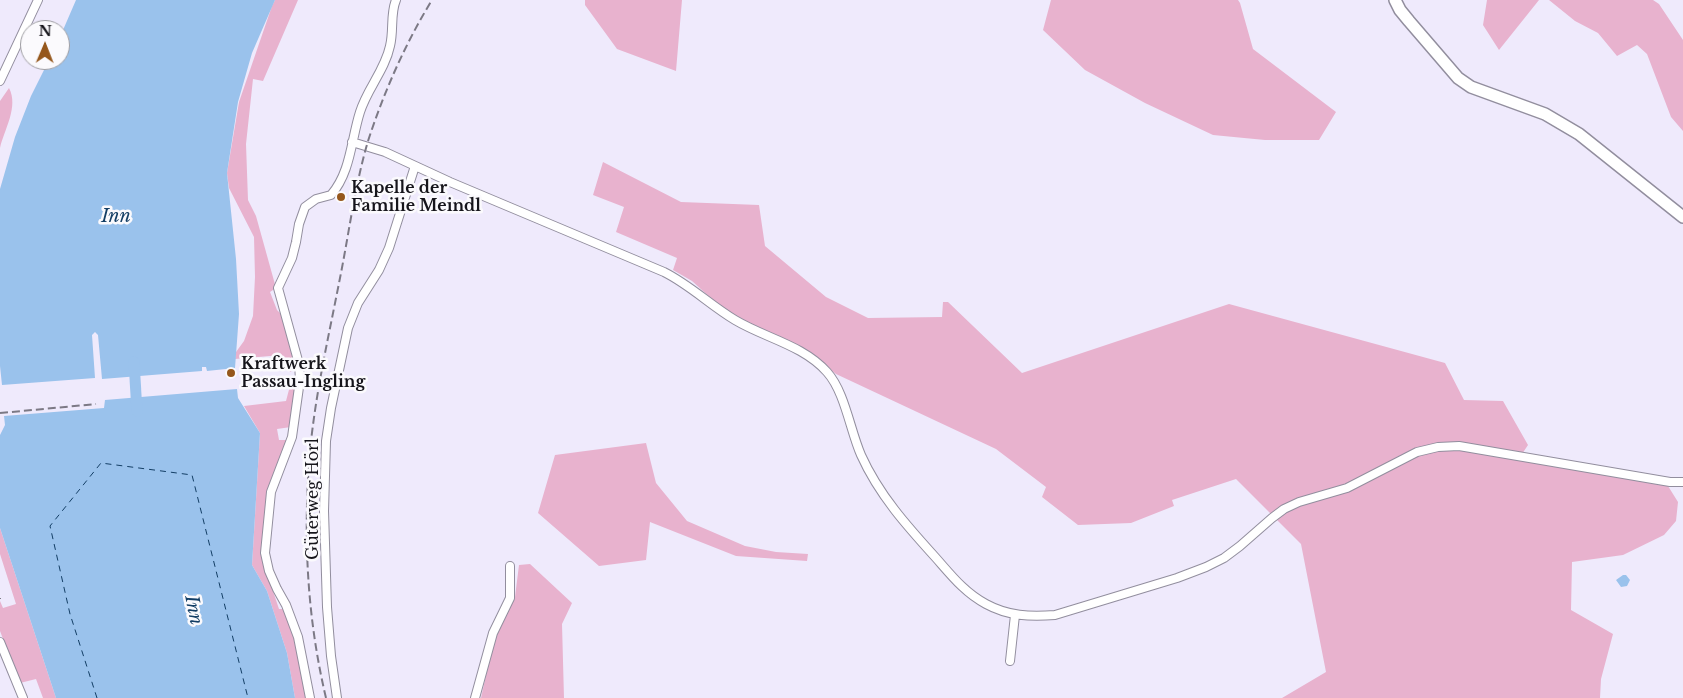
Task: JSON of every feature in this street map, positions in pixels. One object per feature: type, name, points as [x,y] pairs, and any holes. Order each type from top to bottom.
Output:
[{"type":"street","points":[[0,82],[38,0]]},
{"type":"street","points":[[310,698],[298,637],[286,605],[276,589],[269,571],[266,553],[271,492],[292,437],[300,380],[298,364],[278,288],[292,258],[298,224],[305,206],[316,199],[331,195],[346,168],[360,112],[390,48],[393,7],[396,0]]},
{"type":"street","points":[[1396,0],[1400,10],[1458,78],[1470,87],[1545,114],[1579,134],[1683,217]]},
{"type":"street","points":[[352,142],[385,152],[450,182],[664,272],[689,286],[711,304],[737,321],[804,354],[819,364],[833,379],[862,457],[872,479],[885,499],[963,588],[985,604],[1015,616],[1055,615],[1177,578],[1206,567],[1224,558],[1240,546],[1284,508],[1347,488],[1417,452],[1438,447],[1459,446],[1670,482],[1683,482]]},
{"type":"street","name":"Güterweg Hörl","points":[[337,698],[331,656],[328,607],[324,511],[326,441],[348,328],[358,303],[379,270],[389,248],[415,166]]},
{"type":"street","points":[[475,698],[493,633],[510,598],[510,566]]},
{"type":"street","points":[[1010,661],[1015,616]]},
{"type":"street","points":[[0,642],[22,698]]},
{"type":"shaded area","points":[[275,0],[298,0],[263,81],[253,79],[246,144],[248,200],[256,216],[276,288],[270,292],[277,310],[283,316],[296,368],[290,372],[282,355],[235,359],[236,352],[244,341],[253,316],[255,277],[254,237],[229,188],[227,173],[239,102]]},
{"type":"shaded area","points":[[585,0],[682,0],[676,71],[617,49],[585,5]]},
{"type":"shaded area","points":[[1051,0],[1238,0],[1253,49],[1336,112],[1319,140],[1265,140],[1213,135],[1145,103],[1085,70],[1043,30]]},
{"type":"shaded area","points":[[1487,0],[1539,0],[1499,50],[1483,25]]},
{"type":"shaded area","points":[[1549,0],[1653,0],[1659,4],[1683,40],[1683,131],[1671,117],[1647,54],[1637,45],[1617,56],[1598,33],[1575,21]]},
{"type":"shaded area","points":[[9,88],[12,95],[12,111],[0,148],[0,101]]},
{"type":"shaded area","points":[[603,162],[681,202],[759,205],[765,246],[826,297],[868,318],[942,317],[943,302],[948,302],[1022,373],[1229,304],[1445,363],[1464,400],[1503,401],[1528,445],[1518,460],[1668,486],[1678,502],[1676,521],[1664,535],[1623,555],[1572,562],[1571,610],[1613,634],[1601,679],[1600,698],[1282,698],[1326,672],[1301,544],[1236,479],[1172,500],[1174,506],[1131,523],[1078,525],[1042,497],[1046,487],[996,449],[836,374],[806,350],[739,318],[714,301],[692,281],[673,270],[677,258],[616,232],[624,207],[593,195]]},
{"type":"shaded area","points":[[291,382],[297,385],[291,427],[277,429],[279,440],[288,440],[267,495],[262,558],[279,609],[286,609],[295,634],[308,698],[295,698],[287,653],[267,591],[252,565],[260,433],[244,406],[286,401]]},
{"type":"shaded area","points":[[646,443],[656,483],[687,521],[745,546],[776,552],[808,554],[807,561],[736,556],[650,522],[646,560],[599,566],[538,513],[555,455]]},
{"type":"shaded area","points":[[0,528],[56,698],[43,698],[36,679],[20,683],[0,631],[0,601],[3,608],[16,604],[0,554]]},
{"type":"shaded area","points":[[530,564],[572,603],[562,624],[564,698],[481,698],[495,634],[515,597],[519,565]]},
{"type":"water","name":"Inn","points":[[76,0],[275,0],[252,53],[238,102],[227,173],[236,259],[239,314],[235,368],[207,371],[206,367],[202,367],[202,371],[102,379],[98,335],[95,332],[92,335],[95,378],[2,385],[0,366],[0,189],[15,137],[31,96],[44,70],[70,70],[70,20],[67,20]]},
{"type":"water","points":[[237,389],[238,398],[260,433],[252,565],[267,591],[287,653],[295,698],[56,698],[0,528],[0,435],[5,425],[4,416],[104,408],[105,400]]},
{"type":"water","points":[[1626,575],[1630,580],[1627,586],[1621,587],[1616,580]]},
{"type":"waterway","name":"Inn","points":[[134,362],[137,411]]},
{"type":"ferry route","points":[[97,698],[70,614],[50,526],[101,463],[192,475],[248,698]]},
{"type":"railway","points":[[326,698],[315,644],[307,563],[308,480],[312,429],[363,158],[381,104],[396,69],[432,0]]},
{"type":"railway","points":[[0,413],[96,404]]},
{"type":"place","name":"Kapelle der Familie Meindl","points":[[341,197]]},
{"type":"place","name":"Kraftwerk Passau-Ingling","points":[[231,373]]}]
